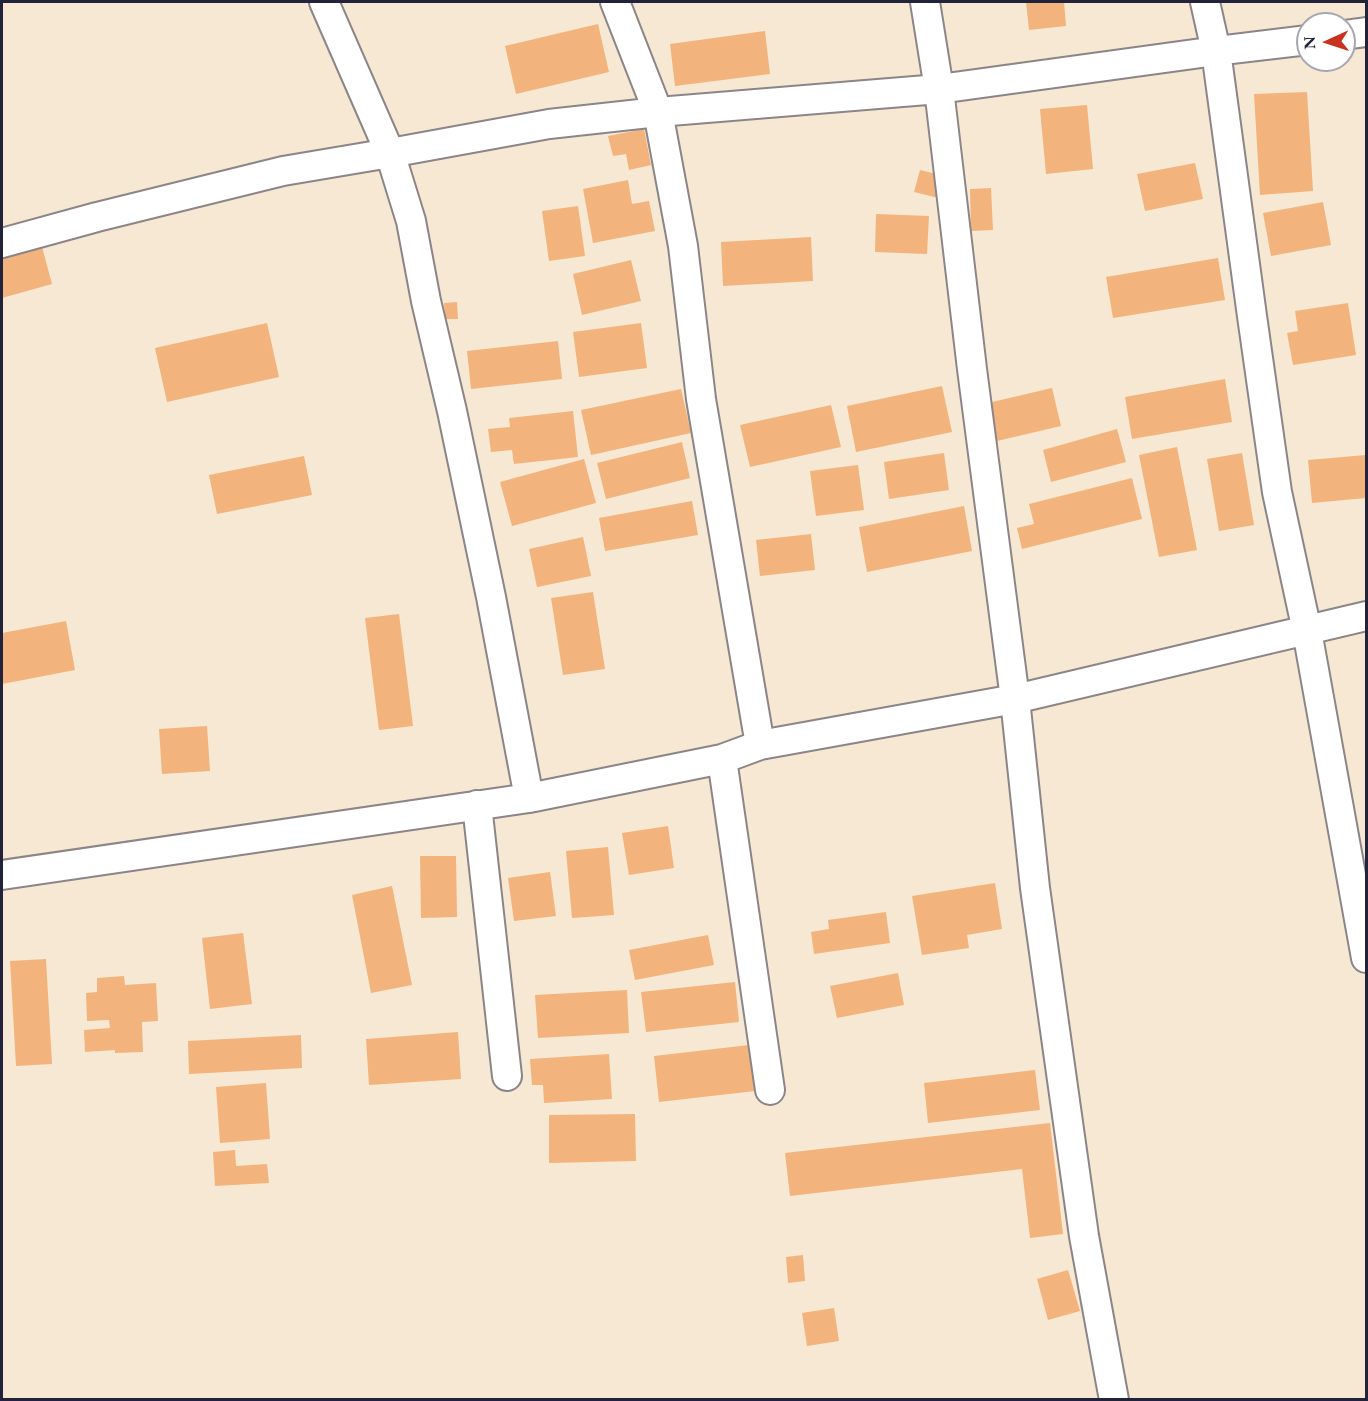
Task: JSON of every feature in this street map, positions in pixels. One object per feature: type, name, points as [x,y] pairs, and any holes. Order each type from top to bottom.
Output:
[{"type":"street","points":[[324,2],[390,153],[411,221],[426,301],[452,411],[491,597],[529,798]]},
{"type":"street","points":[[615,2],[658,112],[683,246],[701,399],[760,745]]},
{"type":"street","points":[[925,2],[939,89],[972,369],[1016,699],[1035,888],[1084,1236],[1114,1400]]},
{"type":"street","points":[[1205,2],[1216,51],[1277,492],[1307,631],[1366,958]]},
{"type":"street","points":[[2,243],[283,171],[549,124],[658,112],[939,89],[1296,41]]},
{"type":"street","points":[[2,875],[529,798],[723,759],[760,745],[1016,699],[1366,616]]},
{"type":"street","points":[[723,759],[770,1090]]},
{"type":"street","points":[[477,805],[507,1076]]},
{"type":"building","points":[[1026,2],[1064,2],[1066,26],[1029,30]]},
{"type":"building","points":[[598,24],[609,72],[516,94],[505,46]]},
{"type":"building","points":[[765,31],[770,74],[675,86],[670,44]]},
{"type":"building","points":[[1307,92],[1313,191],[1260,195],[1254,94]]},
{"type":"building","points":[[1087,105],[1093,169],[1046,174],[1040,109]]},
{"type":"building","points":[[644,129],[651,165],[629,170],[626,154],[613,156],[608,136]]},
{"type":"building","points":[[1195,163],[1203,199],[1145,211],[1137,174]]},
{"type":"building","points":[[920,170],[948,177],[943,199],[914,192]]},
{"type":"building","points":[[628,180],[632,204],[649,201],[655,231],[593,243],[583,189]]},
{"type":"building","points":[[991,188],[993,230],[971,231],[970,189]]},
{"type":"building","points":[[1323,202],[1331,245],[1271,256],[1263,213]]},
{"type":"building","points":[[578,206],[585,256],[549,261],[542,211]]},
{"type":"building","points":[[876,214],[929,216],[927,254],[875,252]]},
{"type":"building","points":[[811,237],[813,281],[723,286],[721,242]]},
{"type":"building","points":[[41,243],[52,284],[2,298],[2,255]]},
{"type":"building","points":[[1218,258],[1225,300],[1113,318],[1106,277]]},
{"type":"building","points":[[631,260],[641,301],[582,315],[573,274]]},
{"type":"building","points":[[457,302],[458,319],[445,319],[444,303]]},
{"type":"building","points":[[1348,303],[1356,355],[1293,365],[1287,333],[1298,331],[1295,311]]},
{"type":"building","points":[[267,323],[279,377],[167,402],[155,348]]},
{"type":"building","points":[[641,323],[647,368],[579,377],[573,332]]},
{"type":"building","points":[[558,341],[562,379],[471,389],[467,351]]},
{"type":"building","points":[[1225,379],[1232,422],[1132,439],[1125,397]]},
{"type":"building","points":[[942,386],[952,432],[856,452],[847,406]]},
{"type":"building","points":[[1052,388],[1061,426],[997,441],[988,403]]},
{"type":"building","points":[[681,389],[691,433],[591,455],[581,410]]},
{"type":"building","points":[[831,405],[841,447],[750,467],[740,425]]},
{"type":"building","points":[[573,411],[578,457],[514,464],[512,450],[491,452],[488,429],[510,427],[509,418]]},
{"type":"building","points":[[1117,429],[1126,462],[1051,482],[1043,450]]},
{"type":"building","points":[[682,442],[690,478],[606,499],[597,463]]},
{"type":"building","points":[[1177,447],[1197,550],[1159,557],[1139,455]]},
{"type":"building","points":[[944,453],[949,490],[889,499],[884,462]]},
{"type":"building","points":[[1242,453],[1254,525],[1219,531],[1207,459]]},
{"type":"building","points":[[1366,455],[1366,498],[1312,503],[1308,460]]},
{"type":"building","points":[[304,456],[312,495],[217,514],[209,475]]},
{"type":"building","points":[[584,459],[596,503],[512,526],[500,482]]},
{"type":"building","points":[[858,465],[864,510],[816,516],[810,471]]},
{"type":"building","points":[[1132,478],[1142,519],[1022,549],[1017,528],[1034,524],[1029,504]]},
{"type":"building","points":[[692,501],[698,535],[605,551],[599,518]]},
{"type":"building","points":[[964,506],[972,551],[867,572],[859,527]]},
{"type":"building","points":[[811,534],[815,570],[760,576],[756,540]]},
{"type":"building","points":[[583,537],[591,576],[537,587],[529,549]]},
{"type":"building","points":[[593,592],[605,669],[563,675],[551,598]]},
{"type":"building","points":[[399,614],[413,726],[379,730],[365,618]]},
{"type":"building","points":[[66,621],[75,670],[2,684],[2,633]]},
{"type":"building","points":[[207,726],[210,771],[162,774],[159,729]]},
{"type":"building","points":[[668,826],[674,868],[629,875],[622,833]]},
{"type":"building","points":[[608,847],[614,915],[572,918],[566,851]]},
{"type":"building","points":[[420,856],[456,856],[457,917],[421,918]]},
{"type":"building","points":[[550,872],[556,916],[514,921],[508,878]]},
{"type":"building","points":[[995,883],[1002,929],[967,935],[969,948],[922,955],[912,896]]},
{"type":"building","points":[[392,886],[412,985],[371,993],[352,895]]},
{"type":"building","points":[[886,912],[890,943],[814,954],[811,932],[829,929],[828,920]]},
{"type":"building","points":[[243,933],[252,1004],[210,1009],[202,938]]},
{"type":"building","points":[[708,935],[714,965],[635,980],[629,950]]},
{"type":"building","points":[[46,959],[52,1064],[16,1066],[10,961]]},
{"type":"building","points":[[898,973],[904,1005],[837,1018],[830,986]]},
{"type":"building","points":[[124,976],[125,985],[156,983],[158,1021],[142,1022],[143,1052],[115,1053],[115,1050],[85,1052],[84,1030],[110,1028],[109,1020],[87,1021],[86,993],[97,992],[97,978]]},
{"type":"building","points":[[735,982],[739,1022],[646,1032],[641,992]]},
{"type":"building","points":[[627,990],[629,1033],[538,1038],[535,995]]},
{"type":"building","points":[[458,1032],[461,1079],[369,1085],[366,1039]]},
{"type":"building","points":[[301,1035],[302,1068],[189,1074],[188,1041]]},
{"type":"building","points":[[749,1045],[755,1091],[659,1102],[654,1056]]},
{"type":"building","points":[[609,1054],[612,1099],[544,1103],[543,1085],[532,1085],[530,1059]]},
{"type":"building","points":[[1035,1070],[1040,1110],[928,1123],[924,1083]]},
{"type":"building","points":[[266,1083],[270,1139],[220,1143],[216,1087]]},
{"type":"building","points":[[635,1114],[636,1161],[549,1163],[549,1115]]},
{"type":"building","points":[[1050,1123],[1063,1234],[1030,1238],[1022,1169],[790,1196],[785,1153]]},
{"type":"building","points":[[235,1150],[236,1166],[267,1164],[269,1183],[215,1186],[213,1152]]},
{"type":"building","points":[[803,1255],[805,1281],[788,1283],[786,1257]]},
{"type":"building","points":[[1068,1270],[1080,1311],[1048,1320],[1037,1279]]},
{"type":"building","points":[[834,1308],[839,1341],[807,1346],[802,1313]]}]
